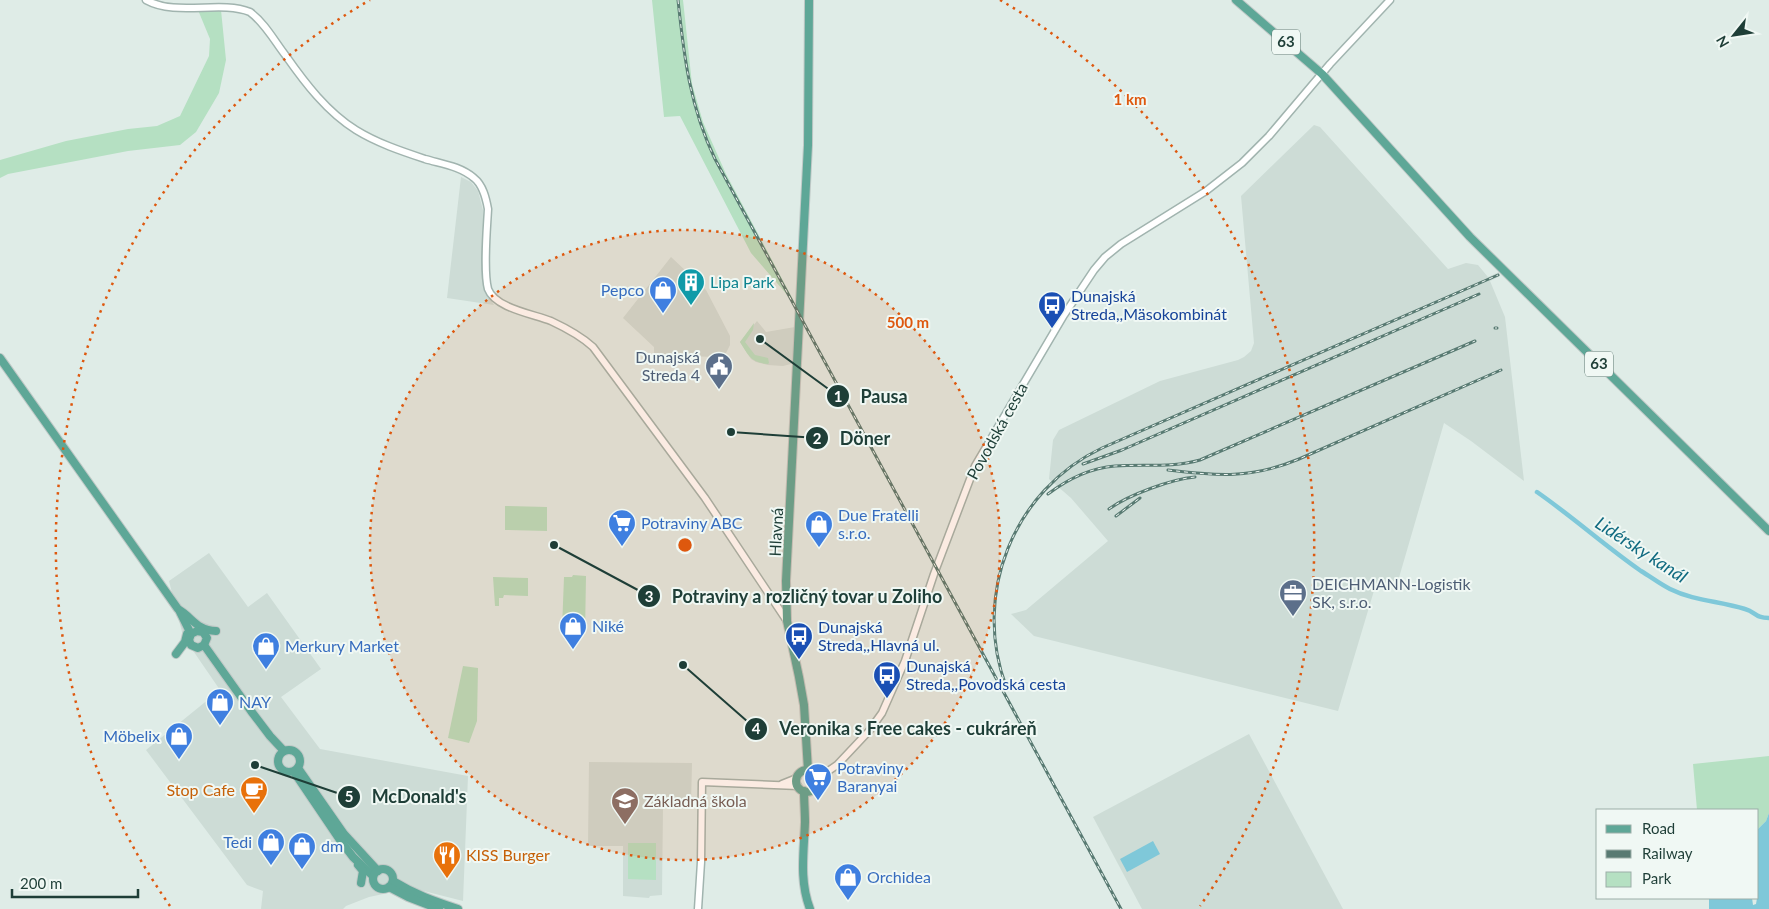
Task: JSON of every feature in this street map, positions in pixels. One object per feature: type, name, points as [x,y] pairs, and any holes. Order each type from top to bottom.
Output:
[{"type":"main road","name":"Hlavná","points":[[809,0],[809,110],[786,581],[787,621],[804,705],[814,774]]},
{"type":"main road","name":"63","points":[[1236,0],[1322,74],[1470,237],[1769,531]]},
{"type":"main road","points":[[0,358],[194,632]]},
{"type":"main road","points":[[178,609],[196,625],[207,631],[216,631]]},
{"type":"main road","points":[[176,654],[187,636],[178,609]]},
{"type":"main road","points":[[201,631],[206,636],[206,641],[201,646],[194,647],[190,643],[194,632],[201,631]]},
{"type":"main road","points":[[201,646],[282,753]]},
{"type":"main road","points":[[291,749],[298,753],[301,761],[296,770],[286,772],[281,769],[278,763],[282,753],[291,749]]},
{"type":"main road","points":[[296,770],[362,871],[361,883]]},
{"type":"main road","points":[[296,770],[376,873]]},
{"type":"main road","points":[[804,789],[817,786],[814,774],[801,772],[797,778],[804,789],[805,819],[802,868],[810,909]]},
{"type":"main road","points":[[353,856],[376,873]]},
{"type":"main road","points":[[383,869],[389,871],[392,874],[391,884],[383,889],[377,888],[374,883],[376,873],[383,869]]},
{"type":"main road","points":[[391,884],[408,897],[439,909]]},
{"type":"main road","points":[[391,884],[458,909]]},
{"type":"street","points":[[146,0],[163,5],[234,5],[250,12],[262,24],[317,97],[343,121],[395,149],[463,170],[475,178],[486,198],[488,208],[486,279],[493,298],[503,305],[573,332],[593,347],[705,498],[787,621]]},
{"type":"street","name":"Povodská cesta","points":[[814,774],[827,771],[837,765],[869,731],[882,713],[905,661],[934,574],[975,466],[1079,292],[1098,265],[1114,249],[1206,191],[1242,163],[1269,136],[1322,74],[1390,0]]},
{"type":"street","points":[[781,785],[797,778]]},
{"type":"street","points":[[698,909],[701,862],[702,782],[781,785],[804,789]]},
{"type":"shaded area","points":[[1314,125],[1320,127],[1448,269],[1466,263],[1478,265],[1488,277],[1499,272],[1500,276],[1490,281],[1505,317],[1524,481],[1444,423],[1396,588],[1376,584],[1338,711],[1034,636],[1011,614],[1026,610],[1108,541],[1071,498],[1049,479],[1053,440],[1059,430],[1160,381],[1238,360],[1251,351],[1254,343],[1241,196]]},
{"type":"shaded area","points":[[461,177],[471,182],[478,191],[483,210],[484,288],[494,305],[447,298]]},
{"type":"shaded area","points":[[671,257],[706,290],[730,336],[730,345],[726,353],[717,357],[654,355],[654,347],[623,318]]},
{"type":"shaded area","points":[[757,321],[766,332],[795,327],[794,361],[791,364],[783,366],[768,365],[751,359],[740,342]]},
{"type":"shaded area","points":[[209,553],[248,607],[267,593],[321,669],[281,697],[320,749],[468,776],[463,901],[412,888],[369,897],[343,909],[261,909],[263,891],[247,885],[146,750],[220,690],[183,636],[169,581]]},
{"type":"shaded area","points":[[1249,734],[1343,909],[1142,909],[1093,817]]},
{"type":"shaded area","name":"Základná škola","points":[[589,762],[692,763],[691,804],[663,805],[662,895],[650,896],[649,898],[623,896],[623,846],[588,846]]},
{"type":"green space","points":[[652,0],[683,0],[692,84],[703,122],[726,174],[796,305],[751,253],[680,116],[664,117]]},
{"type":"green space","points":[[198,10],[221,10],[226,60],[219,93],[196,132],[180,145],[128,151],[8,174],[0,178],[0,160],[66,141],[128,129],[157,126],[180,116],[209,56],[210,39]]},
{"type":"green space","points":[[754,323],[753,330],[745,342],[755,355],[768,358],[768,364],[754,360],[740,342]]},
{"type":"green space","points":[[505,506],[547,507],[547,531],[505,530]]},
{"type":"green space","points":[[573,575],[586,576],[585,635],[576,630],[562,629],[564,577],[572,577]]},
{"type":"green space","points":[[493,577],[528,578],[528,596],[504,595],[503,598],[499,598],[499,606],[495,606]]},
{"type":"green space","points":[[463,666],[478,668],[477,721],[469,743],[448,738]]},
{"type":"green space","points":[[1769,756],[1769,813],[1766,821],[1759,828],[1759,809],[1697,809],[1693,764]]},
{"type":"green space","points":[[628,843],[656,843],[656,880],[628,879]]},
{"type":"water","points":[[1769,813],[1769,909],[1709,909],[1709,899],[1752,899],[1753,905],[1756,904],[1757,899],[1759,899],[1759,828],[1766,821]]},
{"type":"water","points":[[1153,841],[1160,854],[1127,872],[1120,859]]},
{"type":"waterway","name":"Lidérsky kanál","points":[[1537,492],[1641,571],[1666,587],[1688,596],[1736,606],[1749,610],[1758,616],[1769,618]]},
{"type":"railway","points":[[678,0],[689,81],[706,140],[715,159],[1121,909]]},
{"type":"railway","points":[[1006,686],[997,651],[994,616],[998,582],[1008,549],[1024,518],[1045,490],[1071,467],[1102,448],[1498,275]]},
{"type":"railway","points":[[1083,464],[1122,450],[1479,294]]},
{"type":"railway","points":[[1048,494],[1071,479],[1097,469],[1115,466],[1179,464],[1200,460],[1475,341]]},
{"type":"railway","points":[[1168,470],[1203,474],[1234,474],[1250,473],[1282,465],[1501,370]]},
{"type":"railway","points":[[1109,509],[1127,498],[1150,488],[1195,477]]},
{"type":"railway","points":[[1116,516],[1140,498]]},
{"type":"place","name":"Lipa Park","points":[[691,306]]},
{"type":"place","name":"Pepco","points":[[663,314]]},
{"type":"place","name":"Dunajská Streda,,Mäsokombinát","points":[[1052,329]]},
{"type":"place","name":"Pausa","points":[[760,339]]},
{"type":"place","name":"Dunajská Streda 4","points":[[719,390]]},
{"type":"place","name":"Döner","points":[[731,432]]},
{"type":"place","name":"Potraviny a rozličný tovar u Zoliho","points":[[554,545]]},
{"type":"place","name":"Potraviny ABC","points":[[622,547]]},
{"type":"place","name":"Due Fratelli s.r.o.","points":[[819,548]]},
{"type":"place","name":"DEICHMANN-Logistik SK, s.r.o.","points":[[1293,617]]},
{"type":"place","name":"Niké","points":[[573,650]]},
{"type":"place","name":"Dunajská Streda,,Hlavná ul.","points":[[799,660]]},
{"type":"place","name":"Veronika s Free cakes - cukráreň","points":[[683,665]]},
{"type":"place","name":"Merkury Market","points":[[266,670]]},
{"type":"place","name":"Dunajská Streda,,Povodská cesta","points":[[887,699]]},
{"type":"place","name":"NAY","points":[[220,726]]},
{"type":"place","name":"Möbelix","points":[[179,760]]},
{"type":"place","name":"McDonald's","points":[[255,765]]},
{"type":"place","name":"Potraviny Baranyai","points":[[818,801]]},
{"type":"place","name":"Stop Cafe","points":[[254,814]]},
{"type":"place","name":"Základná škola","points":[[625,825]]},
{"type":"place","name":"Tedi","points":[[271,866]]},
{"type":"place","name":"dm","points":[[302,870]]},
{"type":"place","name":"KISS Burger","points":[[447,879]]},
{"type":"place","name":"Orchidea","points":[[848,901]]}]
